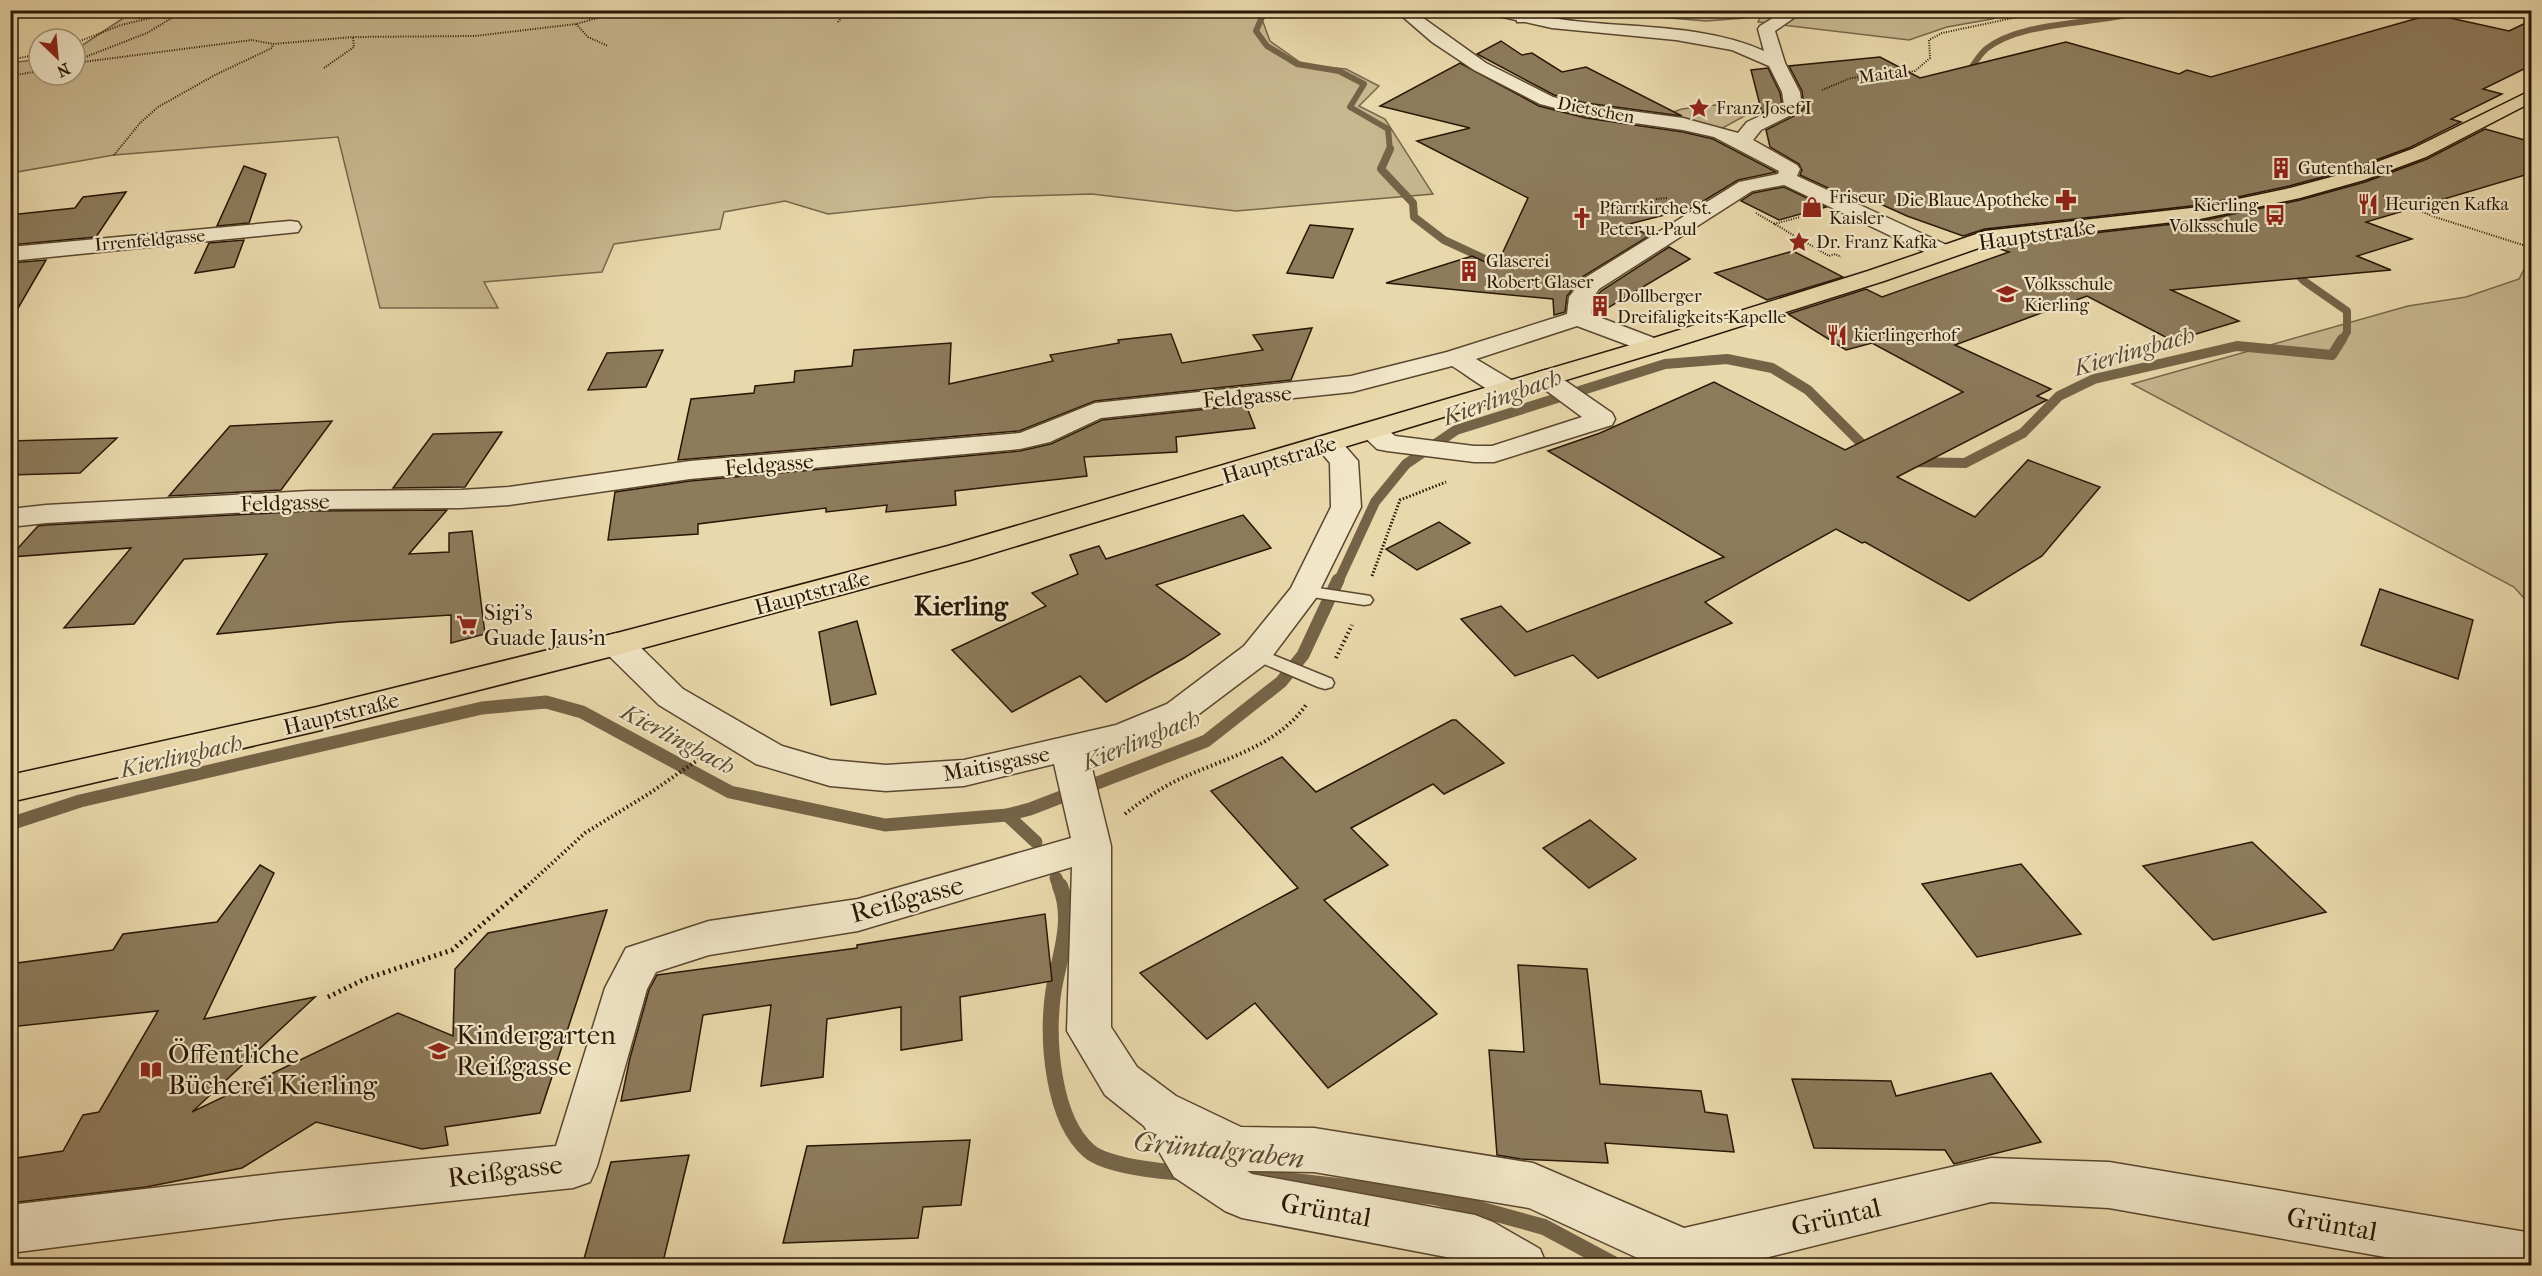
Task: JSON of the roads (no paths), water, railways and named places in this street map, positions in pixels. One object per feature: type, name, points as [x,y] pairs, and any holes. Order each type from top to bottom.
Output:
[{"type":"main road","name":"Hauptstraße","points":[[10,789],[317,719],[617,644],[959,553],[1509,390],[1553,384],[1653,346],[1876,276],[1992,236],[2173,217],[2294,194],[2378,169],[2429,148],[2532,95]]},
{"type":"street","name":"Dietschen","points":[[1402,10],[1448,47],[1515,85],[1552,102],[1598,113],[1718,132],[1742,141],[1790,169],[1786,178]]},
{"type":"street","points":[[1491,10],[1526,15],[1544,24],[1707,40],[1740,47],[1776,63]]},
{"type":"street","points":[[1742,141],[1754,126],[1793,107],[1791,92],[1776,63],[1766,29],[1798,10]]},
{"type":"street","points":[[1456,357],[1580,308],[1591,284],[1746,186],[1786,178],[1943,252]]},
{"type":"street","name":"Irrenfeldgasse","points":[[10,254],[290,227]]},
{"type":"street","points":[[1580,308],[1653,346]]},
{"type":"street","points":[[1456,357],[1509,390]]},
{"type":"street","name":"Feldgasse","points":[[10,518],[46,514],[309,500],[461,499],[509,496],[690,470],[1020,441],[1040,436],[1095,411],[1320,389],[1352,384],[1456,357]]},
{"type":"street","points":[[1372,431],[1388,443],[1474,454],[1494,454],[1602,419],[1553,384]]},
{"type":"street","name":"Maitisgasse","points":[[617,644],[671,698],[769,755],[830,774],[886,778],[1072,764],[1125,735],[1179,712],[1256,654],[1305,591],[1346,507],[1344,461],[1328,444]]},
{"type":"street","name":"Grüntal","points":[[1072,764],[1090,835],[1089,1031],[1121,1081],[1160,1111],[1237,1149],[1314,1150],[1533,1186],[1683,1253],[1991,1180],[2109,1185],[2532,1258]]},
{"type":"street","name":"Reißgasse","points":[[10,1229],[279,1196],[573,1166],[626,988],[641,960],[709,938],[858,915],[1090,835]]},
{"type":"street","name":"Grüntal","points":[[1160,1111],[1191,1161],[1242,1195],[1475,1239],[1522,1266]]},
{"type":"lane","points":[[1305,591],[1364,600]]},
{"type":"lane","points":[[1256,654],[1325,683]]},
{"type":"waterway","points":[[1265,10],[1256,31],[1267,46],[1297,64],[1339,71],[1364,84],[1350,107],[1388,129],[1390,149]]},
{"type":"waterway","name":"Kierlingbach","points":[[1964,79],[1986,49],[2020,32],[2106,19],[2145,10]]},
{"type":"waterway","points":[[1390,149],[1381,169],[1413,203],[1414,217],[1444,240],[1511,271]]},
{"type":"waterway","name":"Kierlingbach","points":[[2290,266],[2304,281],[2347,311],[2347,332],[2342,340]]},
{"type":"waterway","name":"Kierlingbach","points":[[1907,462],[1965,463],[2023,433],[2059,396],[2094,379],[2237,346],[2332,355],[2342,339]]},
{"type":"waterway","name":"Kierlingbach","points":[[1338,582],[1375,502],[1406,464],[1456,430],[1665,364],[1727,359],[1772,368],[1808,390],[1870,452]]},
{"type":"waterway","name":"Kierlingbach","points":[[1007,815],[1030,809],[1206,741],[1281,682],[1303,655],[1338,580]]},
{"type":"waterway","name":"Kierlingbach","points":[[10,824],[80,801],[482,708],[546,702],[582,712],[730,792],[885,825],[1007,815]]},
{"type":"waterway","points":[[1007,815],[1036,842]]},
{"type":"waterway","name":"Grüntalgraben","points":[[1056,878],[1060,888]]},
{"type":"waterway","name":"Grüntalgraben","points":[[1060,886],[1066,913],[1066,927],[1053,994],[1051,1033],[1055,1077],[1067,1119],[1077,1137],[1089,1151],[1108,1161],[1135,1167],[1186,1173]]},
{"type":"waterway","name":"Grüntalgraben","points":[[1258,1177],[1435,1197],[1544,1227],[1617,1266]]},
{"type":"place","name":"Franz Josef I","points":[[1699,108]]},
{"type":"place","name":"Gutenthaler","points":[[2281,168]]},
{"type":"place","name":"Die Blaue Apotheke","points":[[2066,200]]},
{"type":"place","name":"Heurigen Kafka","points":[[2368,204]]},
{"type":"place","name":"Friseur Kaisler","points":[[1812,207]]},
{"type":"place","name":"Kierling Volksschule","points":[[2275,215]]},
{"type":"place","name":"Pfarrkirche St. Peter u. Paul","points":[[1582,218]]},
{"type":"place","name":"Dr. Franz Kafka","points":[[1799,242]]},
{"type":"place","name":"Glaserei Robert Glaser","points":[[1469,271]]},
{"type":"place","name":"Volksschule Kierling","points":[[2007,294]]},
{"type":"place","name":"Dollberger Dreifaligkeits-Kapelle","points":[[1600,306]]},
{"type":"place","name":"kierlingerhof","points":[[1837,335]]},
{"type":"place","name":"Sigi's Guade Jaus'n","points":[[467,625]]},
{"type":"place","name":"Kindergarten Reißgasse","points":[[439,1051]]},
{"type":"place","name":"Öffentliche Bücherei Kierling","points":[[151,1070]]},
{"type":"district","name":"Kierling","points":[[961,606]]}]
